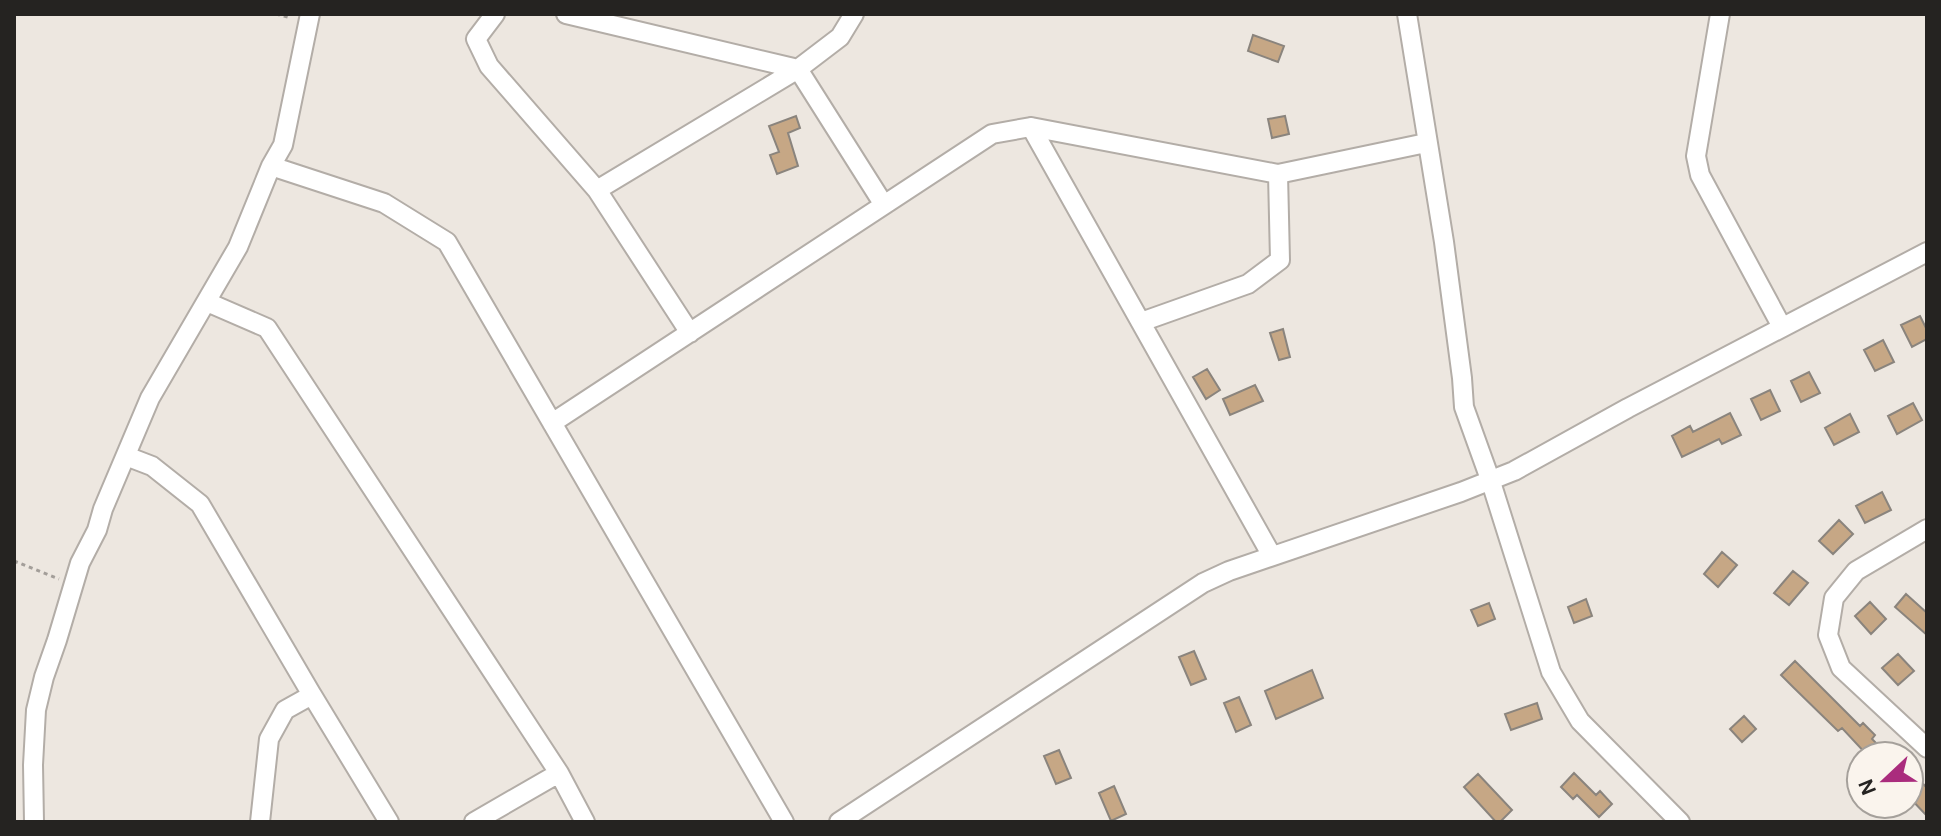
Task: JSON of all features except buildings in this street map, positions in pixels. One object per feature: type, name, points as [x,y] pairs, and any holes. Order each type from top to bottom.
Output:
[{"type":"street","points":[[34,822],[36,710],[80,563],[97,530],[150,398],[238,247],[271,166],[283,145],[310,14]]},
{"type":"street","points":[[495,14],[476,39],[489,66],[597,190],[690,333]]},
{"type":"street","points":[[566,14],[798,69],[884,205]]},
{"type":"street","points":[[597,190],[798,69],[840,37],[854,14]]},
{"type":"street","points":[[1407,14],[1446,257],[1464,407],[1551,672],[1580,721],[1680,822]]},
{"type":"street","points":[[1720,14],[1696,156],[1700,175],[1782,327]]},
{"type":"street","points":[[552,423],[992,134],[1031,127],[1278,174],[1426,143]]},
{"type":"street","points":[[1031,127],[1272,556]]},
{"type":"street","points":[[271,166],[384,203],[447,242],[784,822]]},
{"type":"street","points":[[1141,322],[1248,284],[1280,260],[1278,174]]},
{"type":"street","points":[[839,822],[1203,583],[1272,556],[1491,482],[1927,252]]},
{"type":"street","points":[[207,302],[267,328],[559,773],[585,822]]},
{"type":"street","points":[[126,456],[152,466],[200,504],[389,822]]},
{"type":"street","points":[[1927,529],[1856,571],[1834,598],[1828,635],[1841,668],[1927,748]]},
{"type":"street","points":[[260,822],[269,739],[285,710],[312,695]]},
{"type":"street","points":[[474,822],[559,773]]},
{"type":"path","points":[[14,561],[74,585]]}]
